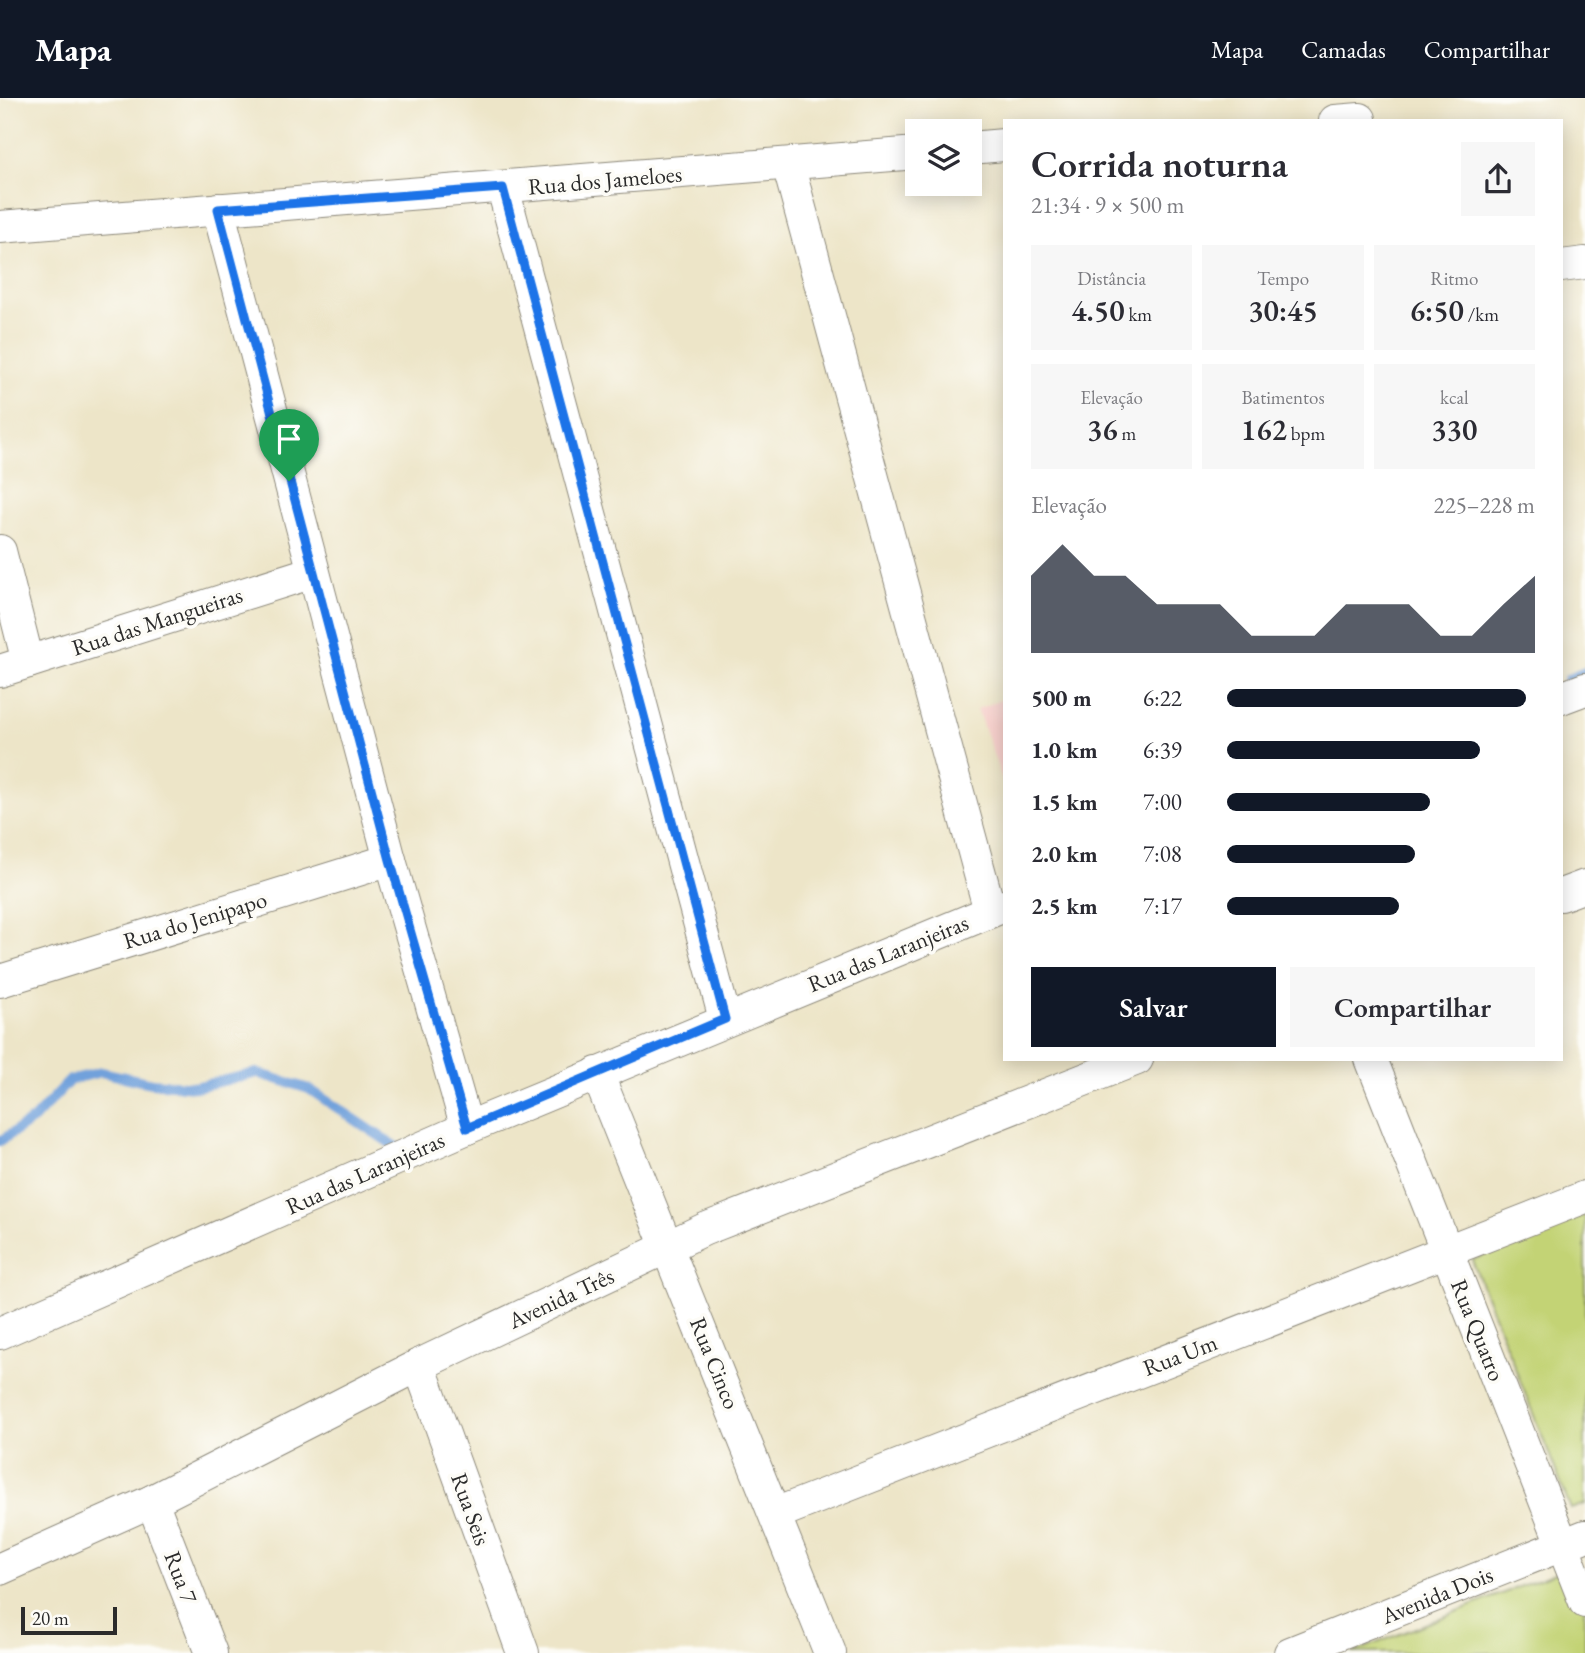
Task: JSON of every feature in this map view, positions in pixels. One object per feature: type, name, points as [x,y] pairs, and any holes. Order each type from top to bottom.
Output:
[{"type":"street","points":[[982,147],[1003,145]]},
{"type":"street","name":"Rua dos Jameloes","points":[[0,227],[905,154]]},
{"type":"street","points":[[788,164],[997,908]]},
{"type":"street","points":[[503,188],[725,1019]]},
{"type":"street","points":[[218,209],[390,860],[467,1128]]},
{"type":"street","points":[[1563,267],[1585,262]]},
{"type":"street","points":[[0,551],[14,666]]},
{"type":"street","name":"Rua das Mangueiras","points":[[14,666],[313,572]]},
{"type":"street","points":[[1563,697],[1585,689]]},
{"type":"street","name":"Rua do Jenipapo","points":[[0,981],[390,860]]},
{"type":"street","points":[[1563,894],[1585,886]]},
{"type":"street","name":"Rua das Laranjeiras","points":[[0,1333],[467,1128],[997,908]]},
{"type":"street","name":"Avenida Três","points":[[0,1569],[152,1501],[419,1365],[705,1229],[1132,1061]]},
{"type":"street","name":"Rua Quatro","points":[[1372,1061],[1447,1250],[1574,1541],[1585,1602]]},
{"type":"street","name":"Rua Cinco","points":[[597,1073],[830,1653]]},
{"type":"street","name":"Rua Um","points":[[775,1514],[1585,1197]]},
{"type":"street","name":"Rua Seis","points":[[419,1365],[523,1653]]},
{"type":"street","name":"Rua 7","points":[[152,1501],[211,1653]]},
{"type":"street","name":"Avenida Dois","points":[[1294,1652],[1574,1541]]},
{"type":"shaded area","points":[[1003,699],[1003,781],[977,709]]},
{"type":"green space","points":[[1585,1215],[1585,1504],[1571,1509],[1472,1260]]},
{"type":"green space","points":[[1572,1566],[1585,1598],[1585,1653],[1352,1653]]},
{"type":"waterway","points":[[1568,679],[1585,672]]},
{"type":"waterway","points":[[0,1141],[34,1119],[70,1080],[101,1072],[152,1083],[195,1087],[257,1073],[309,1089],[402,1151]]},
{"type":"route","points":[[503,188],[725,1019],[467,1128],[390,860],[289,481],[218,209],[503,188]]}]
